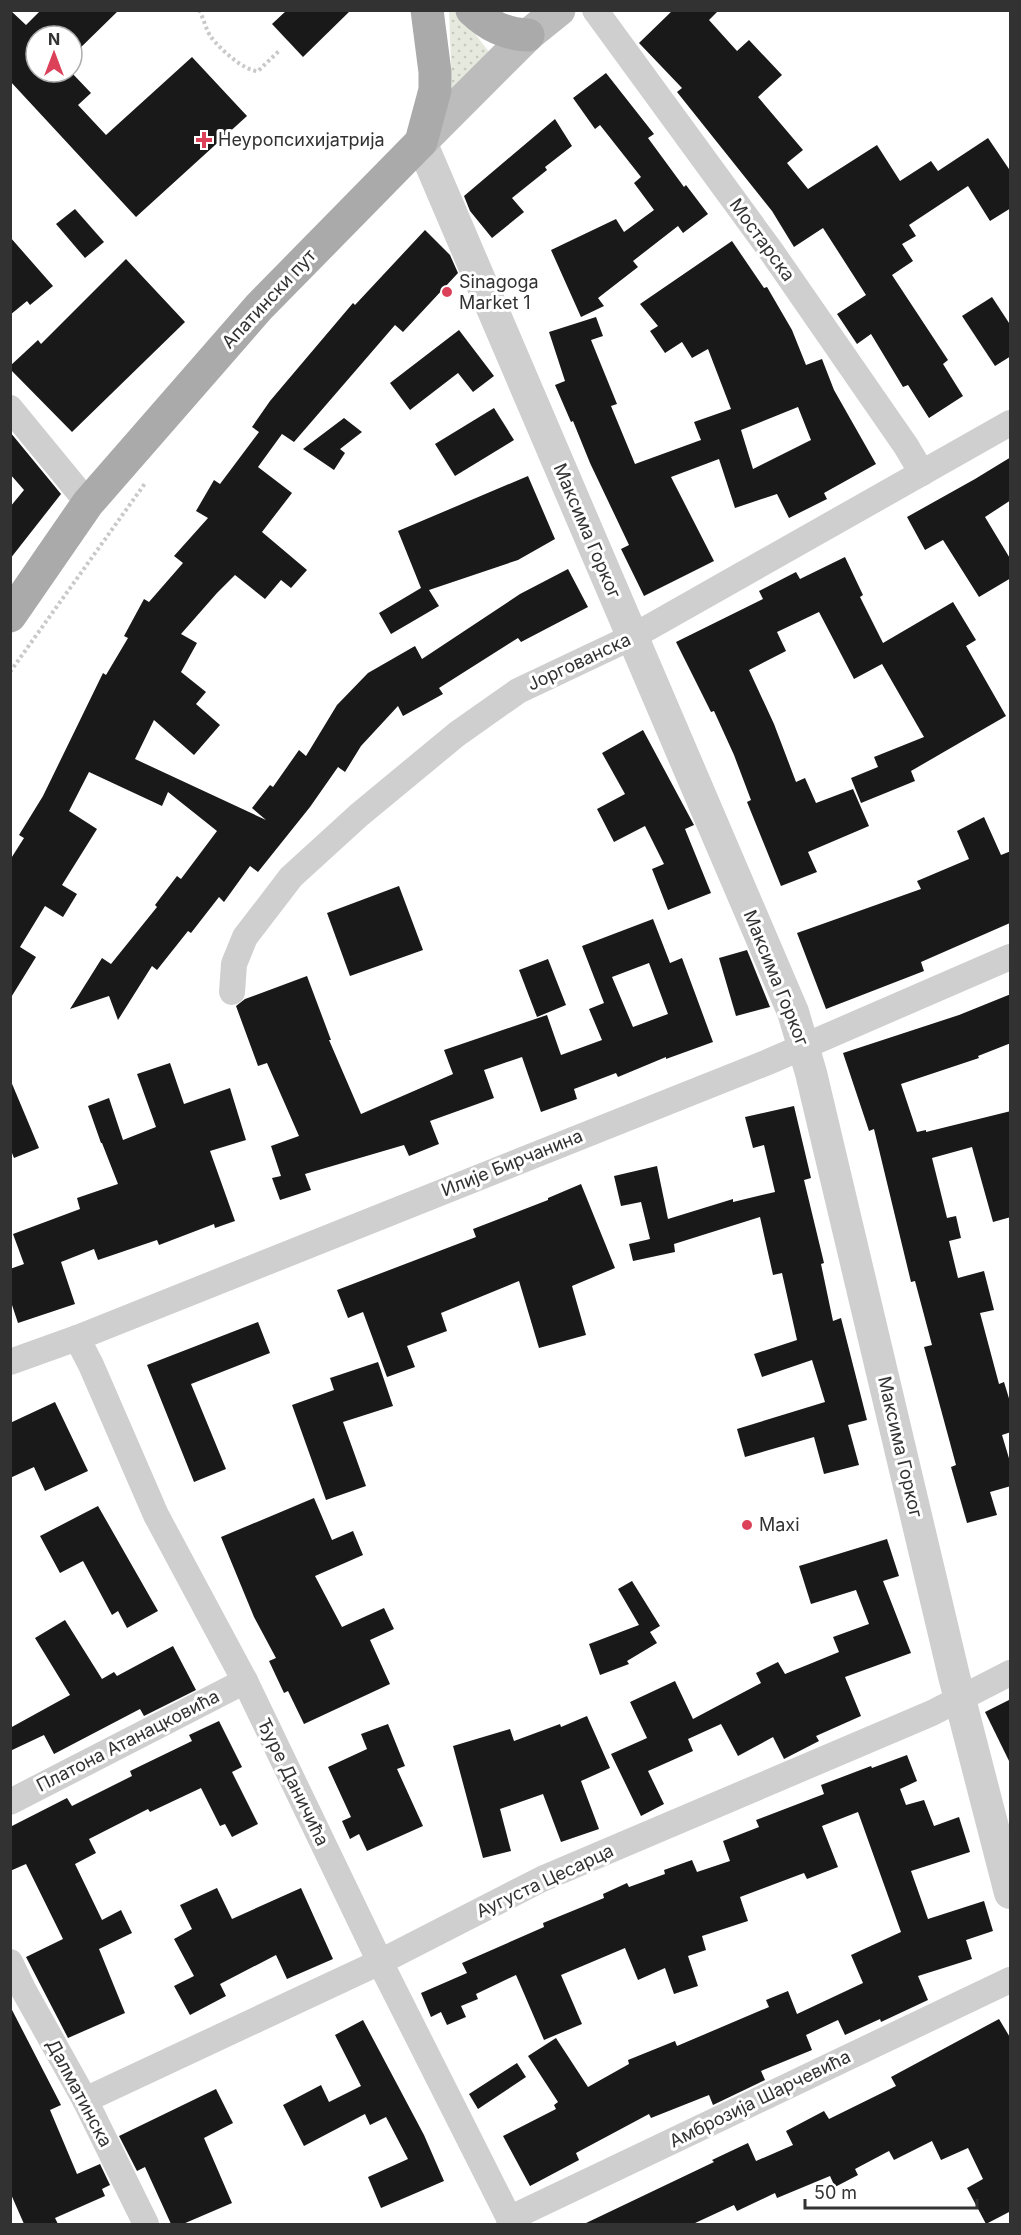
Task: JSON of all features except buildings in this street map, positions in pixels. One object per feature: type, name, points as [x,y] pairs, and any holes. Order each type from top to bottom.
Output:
[{"type":"main road","points":[[421,142],[435,90],[427,10]]},
{"type":"main road","points":[[472,10],[500,30],[528,35]]},
{"type":"main road","name":"Апатински пут","points":[[10,616],[88,503],[259,307],[528,35],[559,10]]},
{"type":"street","name":"Мостарска","points":[[595,10],[777,261],[906,446],[922,473]]},
{"type":"street","name":"Максима Горког","points":[[421,142],[793,1012],[811,1073],[960,1700],[1011,1893]]},
{"type":"street","points":[[10,408],[88,503]]},
{"type":"street","name":"Јоргованска","points":[[232,992],[234,964],[245,937],[291,877],[359,815],[457,734],[518,691],[632,637],[1011,423]]},
{"type":"street","name":"Илије Бирчанина","points":[[10,1362],[77,1338],[803,1047],[1011,957]]},
{"type":"street","name":"Ђуре Даничића","points":[[77,1338],[156,1515],[245,1681],[380,1962],[511,2222]]},
{"type":"street","name":"Аугуста Цесарца","points":[[85,2100],[380,1962],[542,1879],[932,1713],[1011,1673]]},
{"type":"street","name":"Платона Атанацковића","points":[[10,1802],[245,1681]]},
{"type":"street","name":"Далматинска","points":[[10,1962],[17,1992],[85,2100],[146,2224]]},
{"type":"street","name":"Амброзија Шарчевића","points":[[511,2222],[1011,1980]]},
{"type":"path","points":[[199,10],[212,37],[238,63],[251,71],[258,71],[280,50]]},
{"type":"path","points":[[10,672],[131,501],[153,474]]},
{"type":"shaded area","points":[[449,11],[458,11],[489,52],[452,90]]},
{"type":"place","name":"Неуропсихијатрија","points":[[204,140]]},
{"type":"place","name":"Sinagoga Market 1","points":[[447,292]]},
{"type":"place","name":"Maxi","points":[[747,1525]]}]
